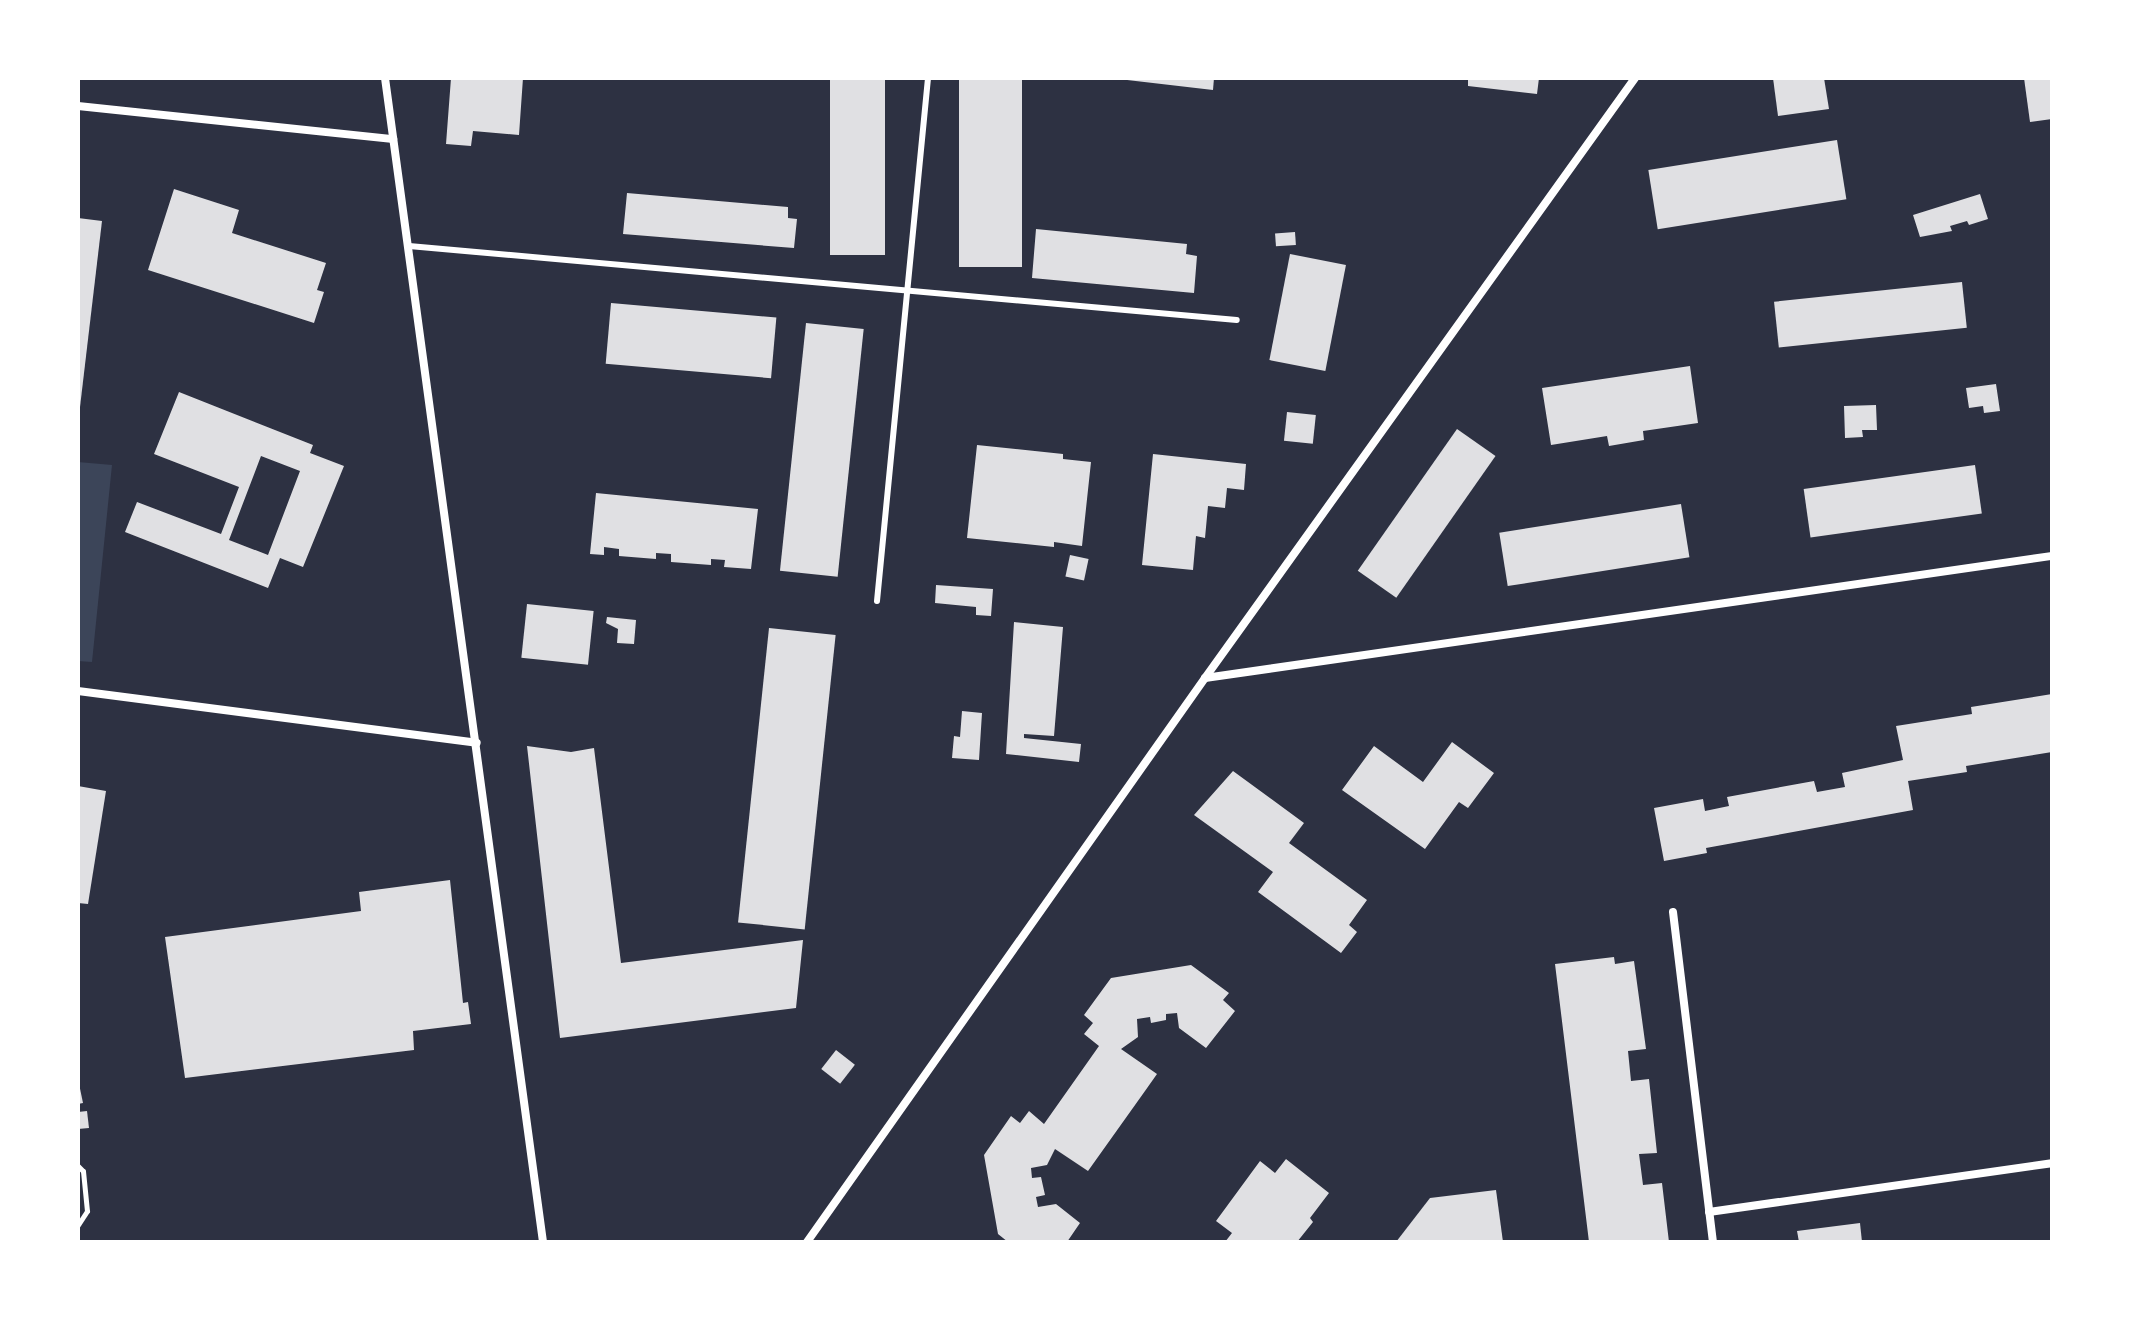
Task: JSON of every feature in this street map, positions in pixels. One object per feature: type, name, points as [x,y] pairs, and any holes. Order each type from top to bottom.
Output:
[{"type":"street","points":[[385,78],[543,1242]]},
{"type":"street","points":[[807,1242],[1205,678],[1635,78]]},
{"type":"street","points":[[78,106],[393,139]]},
{"type":"street","points":[[1205,678],[2052,556]]},
{"type":"street","points":[[78,691],[477,743]]},
{"type":"street","points":[[1673,912],[1713,1242]]},
{"type":"street","points":[[1709,1212],[2052,1163]]},
{"type":"lane","points":[[877,601],[928,78]]},
{"type":"lane","points":[[409,246],[907,293],[1237,320]]},
{"type":"path","points":[[78,1166],[83,1171],[87,1211],[78,1225]]},
{"type":"shaded area","points":[[78,462],[112,465],[92,662],[78,661]]},
{"type":"building","points":[[451,78],[523,78],[519,135],[473,131],[471,146],[446,144]]},
{"type":"building","points":[[830,78],[885,78],[885,255],[830,255]]},
{"type":"building","points":[[959,78],[1022,78],[1022,267],[959,267]]},
{"type":"building","points":[[1110,78],[1214,78],[1213,90]]},
{"type":"building","points":[[1468,78],[1539,78],[1537,94],[1468,86]]},
{"type":"building","points":[[1773,78],[1824,78],[1829,109],[1778,116]]},
{"type":"building","points":[[2024,78],[2052,78],[2052,119],[2030,122]]},
{"type":"building","points":[[1837,140],[1846,199],[1658,229],[1648,170]]},
{"type":"building","points":[[174,189],[239,210],[232,233],[326,263],[317,290],[324,292],[314,323],[148,270]]},
{"type":"building","points":[[627,193],[788,207],[788,218],[797,219],[794,248],[623,234]]},
{"type":"building","points":[[1980,194],[1988,219],[1969,225],[1967,221],[1950,226],[1952,231],[1920,237],[1913,215]]},
{"type":"building","points":[[78,218],[102,221],[80,407],[78,406]]},
{"type":"building","points":[[1036,229],[1187,244],[1186,254],[1197,256],[1194,293],[1032,278]]},
{"type":"building","points":[[1295,232],[1296,245],[1276,246],[1275,233]]},
{"type":"building","points":[[1290,254],[1346,265],[1325,371],[1269,360]]},
{"type":"building","points":[[1962,282],[1967,328],[1779,348],[1774,302]]},
{"type":"building","points":[[611,303],[776,317],[771,378],[606,364]]},
{"type":"building","points":[[806,323],[864,329],[838,577],[780,571]]},
{"type":"building","points":[[1690,366],[1698,423],[1643,431],[1644,440],[1609,446],[1607,436],[1551,445],[1542,388]]},
{"type":"building","points":[[1996,384],[2000,411],[1984,413],[1983,406],[1969,408],[1966,388]]},
{"type":"building","points":[[179,392],[313,445],[310,453],[344,466],[303,567],[280,558],[268,588],[125,532],[137,502],[221,534],[239,487],[154,454]],"holes":[[[261,456],[300,471],[268,555],[229,540]]]},
{"type":"building","points":[[1876,405],[1877,430],[1862,430],[1863,437],[1845,438],[1844,406]]},
{"type":"building","points":[[1287,412],[1316,415],[1313,444],[1284,441]]},
{"type":"building","points":[[1457,429],[1496,456],[1396,598],[1358,571]]},
{"type":"building","points":[[977,445],[1063,454],[1063,459],[1091,462],[1082,546],[1054,542],[1054,547],[967,538]]},
{"type":"building","points":[[1153,454],[1246,464],[1244,490],[1227,488],[1225,508],[1208,506],[1205,538],[1196,536],[1193,570],[1142,565]]},
{"type":"building","points":[[1975,465],[1982,514],[1811,538],[1804,489]]},
{"type":"building","points":[[596,493],[758,509],[751,569],[724,567],[725,560],[711,559],[711,565],[671,562],[671,554],[656,553],[656,559],[619,556],[619,549],[604,547],[604,555],[590,554]]},
{"type":"building","points":[[1681,504],[1689,557],[1508,586],[1499,533]]},
{"type":"building","points":[[1070,555],[1089,559],[1084,580],[1065,577]]},
{"type":"building","points":[[936,585],[993,589],[991,616],[976,615],[976,607],[935,603]]},
{"type":"building","points":[[527,604],[594,611],[588,665],[521,658]]},
{"type":"building","points":[[607,617],[636,620],[634,644],[617,643],[618,629],[606,623]]},
{"type":"building","points":[[1014,622],[1063,627],[1054,736],[1024,734],[1024,738],[1081,744],[1079,762],[1006,754]]},
{"type":"building","points":[[769,628],[836,635],[805,929],[738,922]]},
{"type":"building","points":[[2052,694],[2052,752],[1966,766],[1967,772],[1908,781],[1913,810],[1706,848],[1707,853],[1664,861],[1654,808],[1703,799],[1705,811],[1729,806],[1727,797],[1814,781],[1817,792],[1845,787],[1842,773],[1903,760],[1896,726],[1972,714],[1971,707]]},
{"type":"building","points":[[962,711],[982,713],[979,760],[952,758],[954,736],[960,737]]},
{"type":"building","points":[[1452,742],[1494,773],[1468,808],[1459,802],[1425,849],[1342,790],[1374,746],[1423,782]]},
{"type":"building","points":[[527,746],[571,752],[594,748],[621,963],[803,940],[796,1008],[560,1038]]},
{"type":"building","points":[[1233,771],[1304,823],[1289,843],[1367,900],[1349,925],[1357,932],[1341,953],[1258,892],[1273,872],[1194,815]]},
{"type":"building","points":[[78,786],[106,791],[88,904],[78,903]]},
{"type":"building","points":[[450,880],[463,1003],[468,1002],[471,1024],[413,1031],[414,1050],[185,1078],[165,937],[361,911],[359,892]]},
{"type":"building","points":[[1614,957],[1615,964],[1634,961],[1646,1049],[1628,1051],[1631,1081],[1649,1079],[1657,1153],[1639,1154],[1643,1185],[1662,1183],[1669,1242],[1589,1242],[1555,964]]},
{"type":"building","points":[[1191,965],[1229,993],[1223,1000],[1235,1011],[1206,1048],[1179,1028],[1177,1013],[1166,1014],[1166,1020],[1151,1023],[1150,1017],[1137,1019],[1138,1037],[1121,1049],[1157,1074],[1145,1091],[1088,1171],[1055,1149],[1047,1165],[1031,1168],[1032,1178],[1041,1177],[1045,1195],[1036,1197],[1038,1207],[1056,1204],[1080,1223],[1067,1242],[1008,1242],[998,1234],[984,1155],[1011,1116],[1020,1123],[1029,1111],[1044,1124],[1099,1046],[1084,1034],[1093,1023],[1084,1015],[1111,978]]},
{"type":"building","points":[[836,1050],[855,1065],[840,1084],[821,1069]]},
{"type":"building","points":[[78,1079],[83,1103],[78,1104]]},
{"type":"building","points":[[87,1111],[89,1128],[78,1129],[78,1112]]},
{"type":"building","points":[[1286,1159],[1329,1193],[1310,1218],[1313,1222],[1297,1242],[1225,1242],[1232,1233],[1216,1221],[1260,1161],[1275,1173]]},
{"type":"building","points":[[1496,1190],[1503,1242],[1396,1242],[1430,1198]]},
{"type":"building","points":[[1860,1223],[1862,1242],[1799,1242],[1797,1231]]}]
